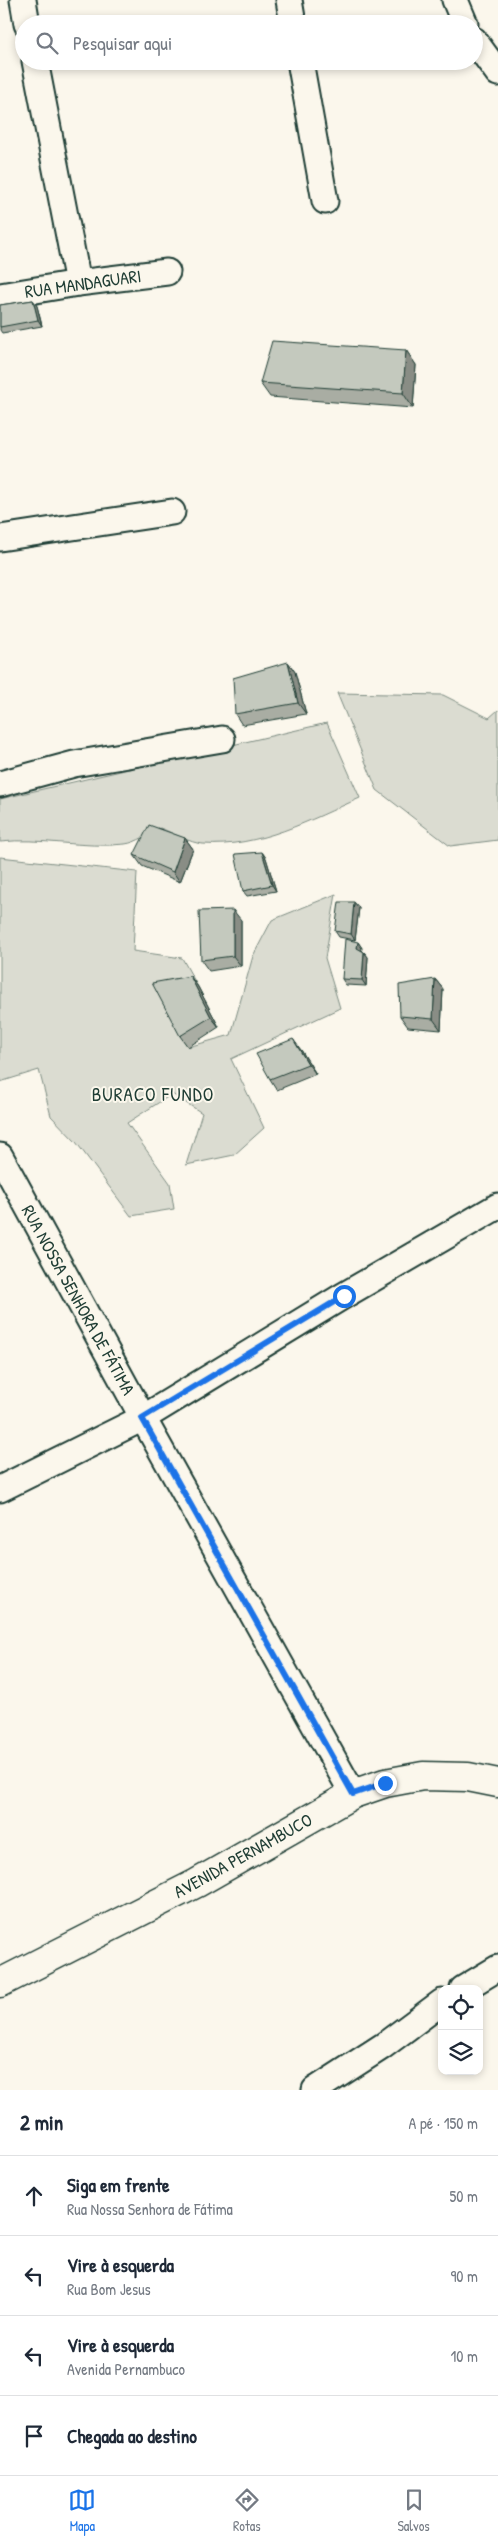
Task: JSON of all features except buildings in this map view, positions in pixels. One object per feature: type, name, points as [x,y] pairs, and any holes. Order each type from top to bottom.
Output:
[{"type":"street","points":[[23,0],[26,15]]},
{"type":"street","points":[[289,0],[292,15]]},
{"type":"street","points":[[455,0],[461,15]]},
{"type":"street","points":[[483,52],[498,73]]},
{"type":"street","points":[[37,70],[78,283]]},
{"type":"street","points":[[302,70],[325,201]]},
{"type":"street","name":"RUA MANDAGUARI","points":[[0,296],[78,283],[166,272]]},
{"type":"street","points":[[0,538],[172,512]]},
{"type":"street","points":[[0,784],[74,764],[222,739]]},
{"type":"street","name":"RUA NOSSA SENHORA DE FÁTIMA","points":[[0,1156],[142,1418],[353,1794]]},
{"type":"street","points":[[0,1489],[142,1418],[498,1206]]},
{"type":"street","name":"AVENIDA PERNAMBUCO","points":[[0,1984],[197,1883],[353,1794],[385,1783],[423,1776],[468,1777],[498,1783]]},
{"type":"street","points":[[470,1985],[498,1968]]},
{"type":"street","points":[[315,2090],[383,2046],[438,2005]]},
{"type":"shaded area","points":[[337,693],[443,695],[489,718],[498,710],[498,840],[450,846],[377,790]]},
{"type":"shaded area","points":[[327,723],[360,798],[284,831],[244,842],[224,844],[198,843],[160,828],[138,840],[125,844],[0,842],[0,799]]},
{"type":"shaded area","points":[[0,857],[137,872],[133,951],[182,958],[198,987],[160,994],[188,1047],[231,1035],[253,956],[272,920],[336,894],[325,958],[340,1008],[231,1059],[264,1128],[234,1155],[186,1165],[202,1113],[172,1094],[127,1123],[170,1183],[174,1209],[131,1216],[76,1142],[51,1116],[39,1070],[0,1082]]},
{"type":"district","name":"BURACO FUNDO","points":[[153,1094]]},
{"type":"route","points":[[344,1296],[142,1418],[353,1794],[385,1783]]}]
